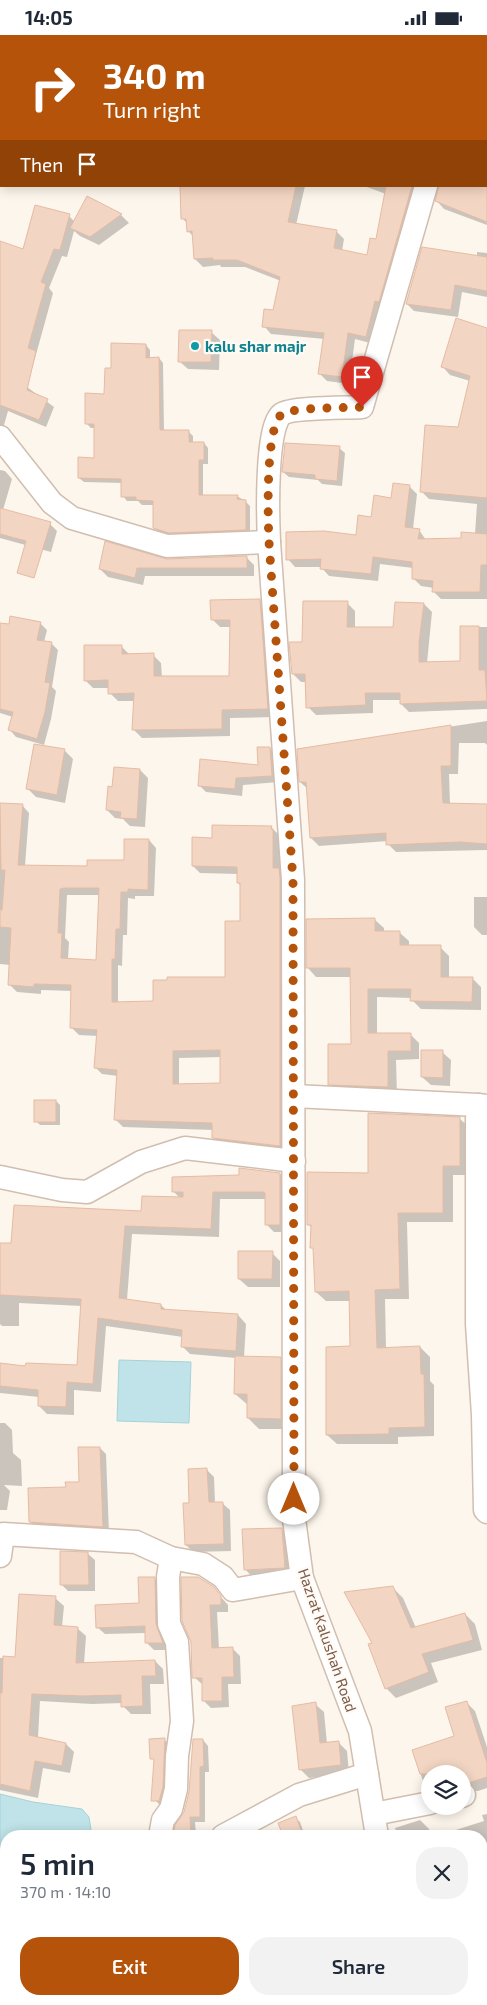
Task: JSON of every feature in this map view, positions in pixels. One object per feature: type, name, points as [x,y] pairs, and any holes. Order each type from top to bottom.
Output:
[{"type":"street","name":"Hazrat Kalushah Road","points":[[375,1825],[360,1731],[302,1578],[294,1519],[293,880],[269,542],[267,489],[275,424],[282,414],[294,410],[362,407],[426,187]]},
{"type":"street","points":[[0,437],[52,503],[72,518],[166,545],[269,542]]},
{"type":"street","points":[[294,1096],[482,1106],[476,1324],[483,1415],[485,1509],[487,1512]]},
{"type":"street","points":[[0,1177],[62,1190],[86,1191],[140,1162],[185,1149],[294,1161]]},
{"type":"street","points":[[0,1556],[2,1533],[136,1542],[171,1558],[203,1564],[223,1577],[233,1590],[302,1578]]},
{"type":"street","points":[[161,1830],[163,1820],[170,1809],[176,1789],[177,1757],[182,1721],[177,1642],[169,1624],[168,1577],[171,1558]]},
{"type":"street","points":[[234,1830],[299,1795],[367,1774]]},
{"type":"street","points":[[375,1825],[421,1807]]},
{"type":"water","points":[[119,1360],[191,1362],[189,1423],[117,1421]]},
{"type":"water","points":[[0,1794],[33,1802],[82,1809],[89,1817],[91,1830],[0,1830]]},
{"type":"building","points":[[180,187],[296,187],[288,222],[337,230],[334,248],[367,255],[370,238],[376,239],[386,187],[412,187],[379,302],[375,301],[366,337],[348,333],[342,377],[318,374],[324,333],[262,327],[264,309],[273,310],[280,277],[237,260],[194,259],[192,231],[187,232],[186,219],[181,219]]},
{"type":"building","points":[[439,187],[487,187],[487,222],[435,201]]},
{"type":"building","points":[[87,196],[122,214],[90,237],[70,228]]},
{"type":"building","points":[[35,205],[70,214],[60,250],[54,249],[41,282],[46,284],[28,348],[36,351],[27,390],[48,399],[39,420],[0,405],[0,241],[23,249]]},
{"type":"building","points":[[422,247],[487,257],[487,291],[455,285],[451,310],[406,304]]},
{"type":"building","points":[[456,318],[487,328],[487,498],[420,492],[425,425],[458,427],[470,376],[441,367]]},
{"type":"building","name":"kalu shar majr","points":[[179,330],[212,330],[211,362],[178,362]]},
{"type":"building","points":[[111,343],[146,344],[146,358],[159,357],[160,430],[189,430],[189,442],[204,442],[204,460],[199,460],[199,495],[238,495],[237,499],[246,500],[246,530],[169,533],[153,528],[153,501],[136,500],[136,497],[121,497],[121,479],[78,478],[78,457],[94,458],[94,424],[85,424],[85,393],[104,394],[105,368],[111,368]]},
{"type":"building","points":[[285,443],[340,446],[337,481],[315,479],[315,475],[282,472]]},
{"type":"building","points":[[393,483],[410,485],[405,527],[420,529],[418,539],[461,538],[461,532],[487,534],[487,565],[481,565],[480,592],[432,592],[433,581],[412,579],[412,562],[373,557],[371,574],[320,569],[321,559],[286,560],[286,532],[324,531],[356,535],[358,515],[371,517],[374,495],[391,498]]},
{"type":"building","points":[[0,508],[51,522],[34,578],[17,573],[26,541],[0,534]]},
{"type":"building","points":[[105,541],[167,559],[247,556],[247,568],[137,568],[135,578],[99,569]]},
{"type":"building","points":[[260,599],[268,709],[222,710],[222,729],[132,730],[134,693],[108,694],[108,680],[84,681],[84,645],[122,645],[122,654],[154,653],[154,676],[229,676],[230,620],[211,620],[210,600]]},
{"type":"building","points":[[303,601],[348,601],[347,627],[393,627],[395,602],[424,603],[419,643],[419,662],[460,661],[460,626],[479,626],[479,670],[485,670],[487,701],[400,704],[400,693],[365,693],[366,705],[306,708],[305,674],[292,674],[289,642],[302,642]]},
{"type":"building","points":[[10,616],[41,622],[37,640],[52,642],[45,682],[50,683],[45,712],[37,739],[8,730],[13,712],[0,709],[0,623],[9,624]]},
{"type":"building","points":[[451,725],[451,766],[441,766],[443,803],[487,804],[487,844],[460,842],[386,845],[386,833],[310,838],[306,782],[299,782],[297,749]]},
{"type":"building","points":[[34,744],[65,749],[57,795],[26,789]]},
{"type":"building","points":[[257,747],[270,747],[272,776],[236,778],[235,789],[198,786],[200,759],[258,765]]},
{"type":"building","points":[[114,767],[140,769],[137,819],[120,818],[121,812],[106,810],[108,786],[112,787]]},
{"type":"building","points":[[0,803],[23,804],[18,865],[87,866],[87,860],[124,860],[124,839],[149,839],[148,890],[128,889],[128,892],[121,892],[120,929],[116,929],[115,959],[112,959],[112,1002],[153,1001],[153,980],[167,980],[167,977],[225,977],[225,921],[240,921],[240,883],[237,883],[237,867],[192,866],[192,837],[212,838],[212,825],[272,826],[273,868],[279,868],[280,878],[280,1146],[212,1138],[212,1123],[114,1120],[117,1070],[94,1068],[97,1030],[70,1028],[71,985],[34,984],[34,987],[8,985],[11,928],[0,927],[5,870],[1,870]],"holes":[[[99,888],[96,960],[61,958],[62,933],[58,933],[60,889]],[[220,1050],[220,1083],[173,1084],[173,1051]]]},
{"type":"building","points":[[375,918],[375,931],[400,931],[400,945],[441,945],[441,977],[473,977],[472,1002],[410,1001],[411,989],[368,989],[368,1033],[411,1033],[411,1051],[388,1051],[388,1087],[328,1085],[328,1044],[351,1044],[350,968],[306,968],[306,919]]},
{"type":"building","points":[[421,1050],[443,1050],[443,1078],[421,1077]]},
{"type":"building","points":[[34,1100],[56,1100],[56,1122],[34,1122]]},
{"type":"building","points":[[368,1113],[460,1117],[460,1166],[443,1166],[443,1213],[398,1213],[400,1289],[375,1290],[377,1348],[420,1346],[421,1374],[424,1374],[425,1427],[389,1428],[389,1434],[326,1435],[326,1347],[350,1346],[349,1291],[315,1292],[313,1248],[310,1248],[311,1225],[307,1225],[307,1172],[368,1173]]},
{"type":"building","points":[[239,1168],[280,1173],[280,1225],[265,1225],[265,1193],[263,1192],[213,1192],[211,1229],[125,1226],[119,1298],[161,1304],[161,1309],[238,1314],[236,1351],[181,1347],[182,1330],[98,1318],[93,1384],[67,1382],[66,1407],[38,1406],[38,1390],[0,1386],[0,1363],[25,1366],[26,1363],[77,1365],[81,1299],[0,1295],[0,1243],[11,1243],[14,1205],[141,1211],[142,1196],[183,1197],[183,1192],[172,1192],[172,1177],[239,1175]]},
{"type":"building","points":[[238,1251],[273,1251],[272,1279],[238,1279]]},
{"type":"building","points":[[235,1356],[281,1357],[281,1419],[247,1418],[247,1394],[234,1394]]},
{"type":"building","points":[[78,1447],[100,1447],[103,1527],[29,1522],[28,1488],[66,1487],[65,1482],[79,1482]]},
{"type":"building","points":[[207,1468],[209,1502],[223,1502],[224,1544],[185,1545],[183,1503],[189,1503],[188,1469]]},
{"type":"building","points":[[282,1528],[285,1568],[244,1570],[242,1529]]},
{"type":"building","points":[[60,1551],[88,1552],[89,1585],[60,1585]]},
{"type":"building","points":[[138,1577],[155,1577],[156,1624],[163,1643],[145,1643],[145,1626],[96,1628],[95,1605],[139,1603]]},
{"type":"building","points":[[181,1577],[198,1577],[214,1587],[221,1596],[221,1605],[210,1605],[212,1648],[233,1647],[234,1677],[222,1677],[222,1701],[202,1701],[202,1678],[192,1678],[191,1642],[182,1621]]},
{"type":"building","points":[[393,1586],[411,1628],[465,1613],[473,1640],[422,1654],[429,1672],[385,1689],[368,1644],[372,1643],[344,1592]]},
{"type":"building","points":[[19,1594],[56,1596],[54,1625],[78,1627],[76,1663],[155,1660],[156,1676],[142,1676],[143,1706],[121,1707],[121,1695],[32,1694],[29,1735],[66,1743],[62,1766],[35,1761],[30,1791],[0,1784],[0,1693],[2,1693],[3,1656],[15,1657]]},
{"type":"building","points":[[467,1701],[487,1763],[487,1777],[471,1782],[471,1765],[421,1765],[420,1774],[412,1750],[454,1736],[445,1707]]},
{"type":"building","points":[[316,1702],[320,1743],[339,1741],[341,1765],[299,1770],[292,1706]]},
{"type":"building","points":[[165,1738],[163,1787],[159,1801],[151,1801],[154,1759],[150,1759],[149,1739]]},
{"type":"building","points":[[193,1739],[203,1739],[204,1766],[200,1767],[200,1817],[190,1817],[191,1830],[174,1830],[175,1825],[184,1812],[189,1792]]},
{"type":"building","points":[[296,1816],[301,1830],[281,1830],[278,1823]]},
{"type":"place","name":"kalu shar majr","points":[[195,346]]},
{"type":"route","points":[[294,1499],[293,880],[269,542],[267,489],[275,424],[282,414],[294,410],[362,407]]}]
